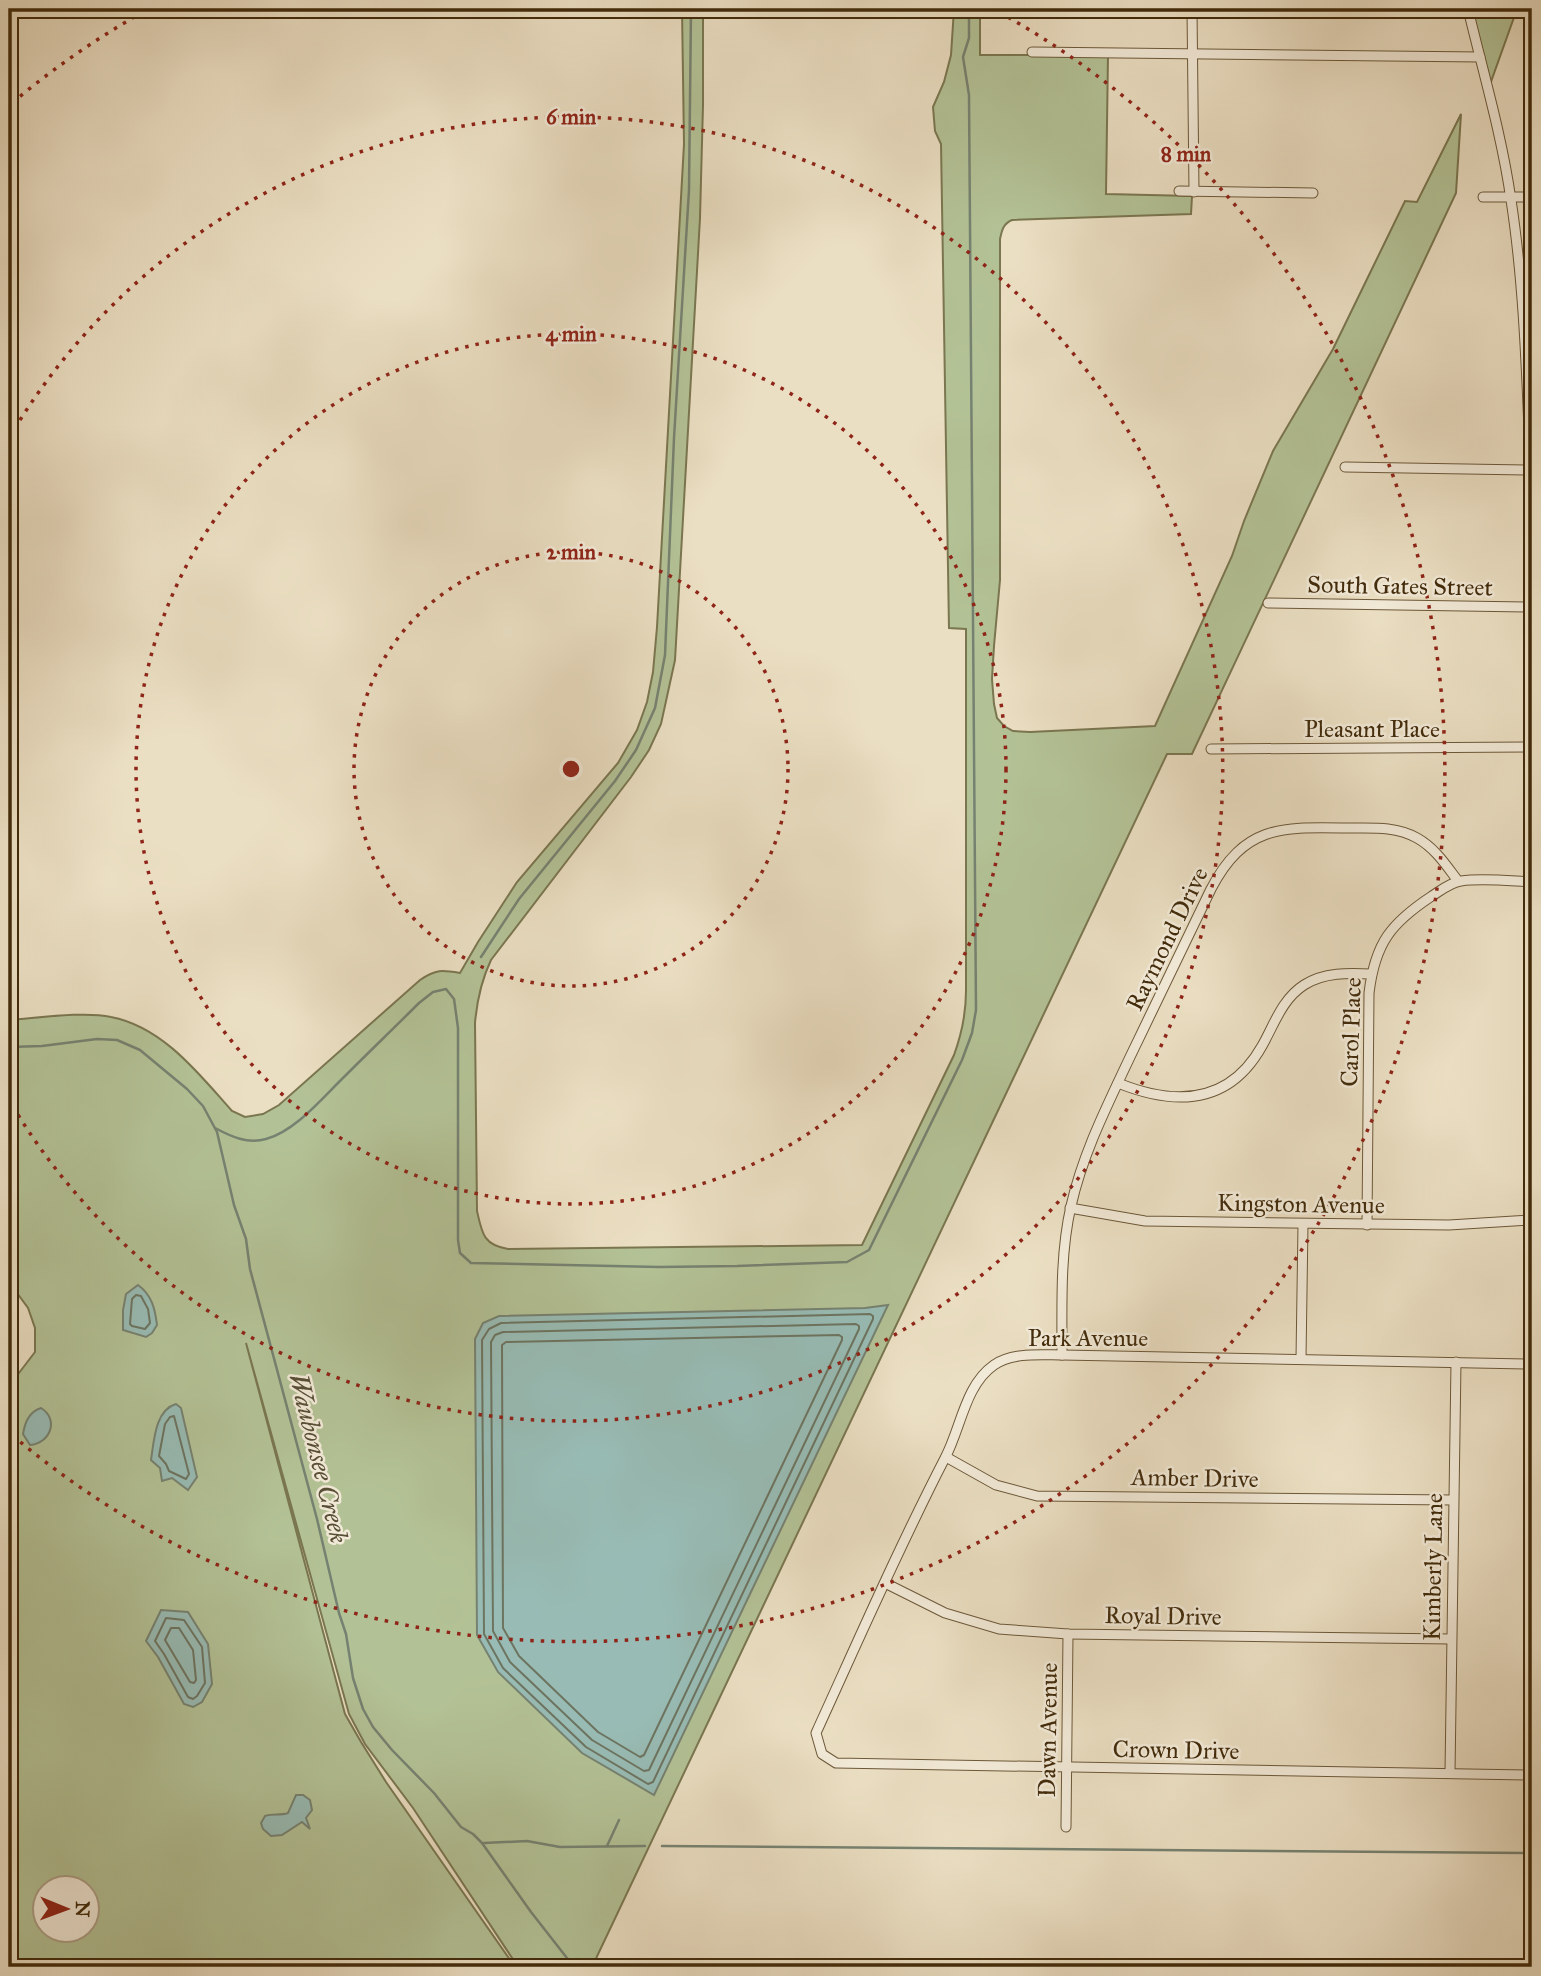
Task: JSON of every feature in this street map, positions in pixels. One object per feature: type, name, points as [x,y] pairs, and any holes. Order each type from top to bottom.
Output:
[{"type":"street","points":[[1192,9],[1194,192]]},
{"type":"street","points":[[1468,9],[1511,197],[1528,334],[1532,497]]},
{"type":"street","points":[[1032,52],[1480,57]]},
{"type":"street","points":[[1179,191],[1313,193]]},
{"type":"street","points":[[1483,197],[1532,197]]},
{"type":"street","points":[[1345,467],[1532,470]]},
{"type":"street","name":"South Gates Street","points":[[1268,603],[1532,607]]},
{"type":"street","name":"Pleasant Place","points":[[1211,749],[1532,747]]},
{"type":"street","name":"Raymond Drive","points":[[1062,1355],[1064,1257],[1070,1208],[1081,1169],[1118,1083],[1211,889],[1227,862],[1245,845],[1262,835],[1280,830],[1300,827],[1386,828],[1415,836],[1428,845],[1458,881]]},
{"type":"street","points":[[1458,881],[1532,882]]},
{"type":"street","name":"Carol Place","points":[[1367,1225],[1371,974],[1383,943],[1403,917],[1458,881]]},
{"type":"street","points":[[1118,1083],[1141,1092],[1177,1098],[1226,1086],[1251,1063],[1282,1009],[1296,991],[1306,984],[1331,975],[1371,974]]},
{"type":"street","name":"Kingston Avenue","points":[[1070,1208],[1145,1221],[1449,1225],[1532,1220]]},
{"type":"street","points":[[1301,1359],[1303,1224]]},
{"type":"street","name":"Park Avenue","points":[[822,1754],[816,1733],[946,1457],[976,1382],[995,1364],[1021,1356],[1062,1355],[1532,1364]]},
{"type":"street","name":"Kimberly Lane","points":[[1450,1773],[1456,1362]]},
{"type":"street","name":"Amber Drive","points":[[946,1457],[996,1485],[1037,1496],[1453,1500]]},
{"type":"street","name":"Royal Drive","points":[[885,1583],[945,1613],[999,1629],[1068,1634],[1451,1639]]},
{"type":"street","name":"Dawn Avenue","points":[[1066,1827],[1068,1634]]},
{"type":"street","name":"Crown Drive","points":[[822,1754],[836,1763],[1532,1775]]},
{"type":"green space","points":[[682,9],[703,9],[700,218],[675,660],[661,724],[649,750],[491,960],[482,983],[475,1023],[477,1211],[485,1237],[493,1244],[508,1249],[862,1245],[954,1055],[966,999],[966,629],[949,628],[941,144],[935,131],[933,107],[944,82],[951,55],[954,9],[980,9],[980,55],[1108,55],[1106,194],[1192,196],[1191,214],[1012,220],[1002,230],[1000,580],[992,679],[997,718],[1013,731],[1155,726],[1232,556],[1273,451],[1333,349],[1405,201],[1417,202],[1461,114],[1456,193],[1192,754],[1167,754],[592,1967],[518,1967],[413,1808],[365,1744],[349,1714],[246,1343],[345,1714],[386,1782],[515,1967],[9,1967],[9,1386],[35,1352],[35,1328],[28,1308],[9,1282],[9,1020],[61,1015],[100,1015],[130,1022],[163,1041],[179,1054],[232,1111],[245,1117],[263,1114],[279,1105],[420,980],[439,971],[460,973],[517,882],[618,763],[637,730],[647,702],[653,672],[684,144]]},
{"type":"green space","points":[[1468,9],[1517,9],[1488,90]]},
{"type":"water","points":[[138,1285],[150,1298],[157,1325],[146,1337],[123,1330],[126,1294]]},
{"type":"water","points":[[888,1305],[654,1795],[582,1753],[498,1672],[477,1635],[475,1339],[483,1323],[499,1316],[865,1308]]},
{"type":"water","points":[[176,1404],[181,1408],[197,1477],[188,1490],[172,1478],[162,1481],[160,1468],[151,1460],[160,1419],[169,1407]]},
{"type":"water","points":[[41,1408],[50,1418],[50,1430],[43,1440],[30,1445],[23,1434],[25,1425],[28,1418]]},
{"type":"water","points":[[161,1610],[188,1612],[208,1644],[212,1684],[202,1702],[193,1707],[184,1704],[146,1641]]},
{"type":"water","points":[[296,1795],[303,1795],[310,1800],[312,1810],[306,1818],[310,1829],[302,1822],[282,1835],[271,1836],[261,1823],[265,1816],[288,1813]]},
{"type":"waterway","points":[[481,957],[519,899],[615,781],[636,750],[655,708],[665,655],[674,438],[689,190],[691,9]]},
{"type":"waterway","points":[[215,1128],[234,1137],[252,1141],[266,1139],[288,1129],[419,1003],[433,992],[446,989],[454,999],[458,1028],[458,1240],[460,1253],[471,1263],[737,1266],[847,1262],[869,1250],[962,1060],[972,1033],[976,1010],[969,95],[963,57],[969,38],[969,9]]},
{"type":"waterway","name":"Waubonsee Creek","points":[[9,1047],[97,1039],[117,1040],[140,1050],[203,1106],[217,1132],[234,1205],[246,1239],[250,1269],[317,1519],[346,1634],[353,1678],[363,1709],[373,1727],[392,1750],[434,1793],[461,1827],[482,1843],[574,1967]]},
{"type":"waterway","points":[[607,1846],[619,1820]]},
{"type":"waterway","points":[[484,1843],[527,1841],[560,1847],[645,1846]]},
{"type":"waterway","points":[[662,1846],[1532,1853]]}]
